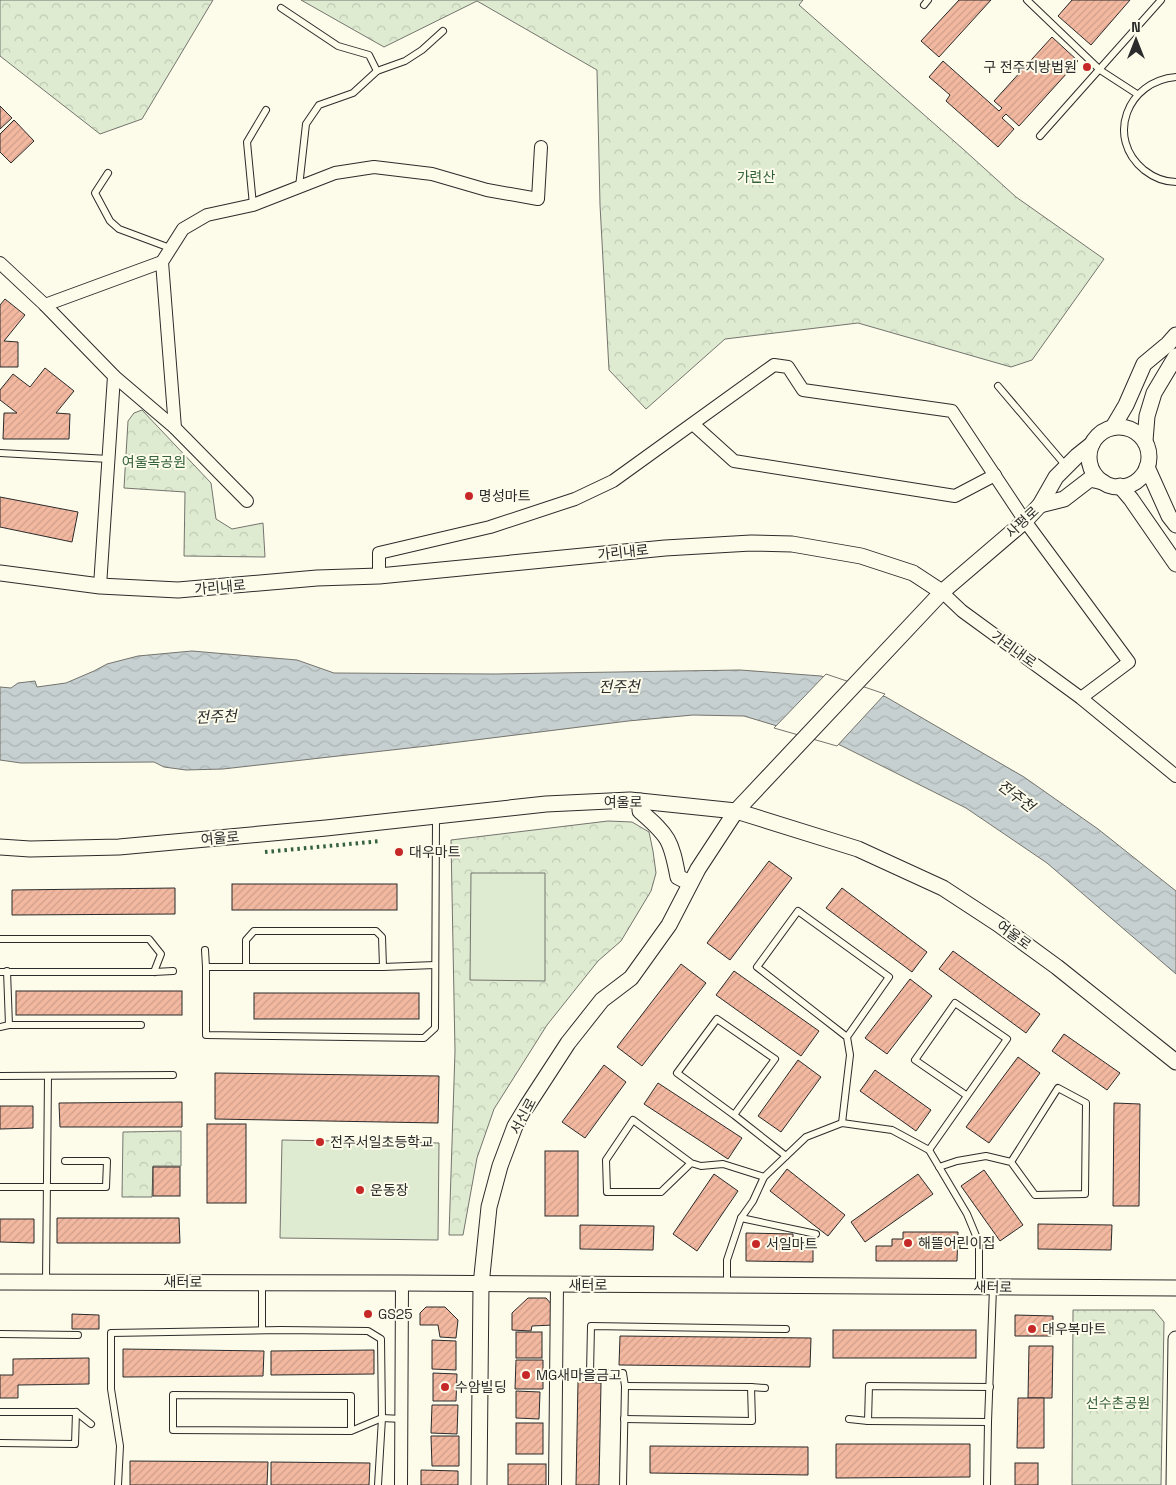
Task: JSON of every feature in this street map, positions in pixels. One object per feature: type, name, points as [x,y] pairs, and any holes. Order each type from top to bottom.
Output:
[{"type":"street","points":[[175,428],[162,262],[183,229],[207,216],[254,205],[335,173],[374,167],[432,174],[487,190],[538,199],[541,147]]},
{"type":"street","points":[[45,305],[162,262]]},
{"type":"street","points":[[0,263],[45,305],[114,376],[175,428],[248,501]]},
{"type":"street","name":"사평로","points":[[920,614],[942,592],[1025,521],[1040,505],[1056,477],[1092,444],[1097,436],[1113,428],[1126,405],[1144,364],[1176,335]]},
{"type":"street","points":[[1145,441],[1147,416],[1154,394],[1176,356]]},
{"type":"street","points":[[379,576],[379,553],[490,527],[575,499],[613,481],[774,365],[788,367],[803,390],[952,411],[1025,521],[1130,662],[1081,698]]},
{"type":"street","points":[[100,586],[114,376]]},
{"type":"street","points":[[692,424],[734,461],[955,496],[995,475]]},
{"type":"street","points":[[1040,505],[1064,499],[1090,479],[1120,486],[1129,485],[1143,475],[1148,467],[1149,458],[1145,441],[1131,429],[1113,428]]},
{"type":"street","points":[[1092,444],[1090,452],[1092,469],[1103,482]]},
{"type":"street","points":[[1148,467],[1169,516],[1176,525]]},
{"type":"street","points":[[1120,486],[1176,564]]},
{"type":"street","name":"가리내로","points":[[0,574],[100,586],[178,590],[317,578],[379,576],[665,548],[751,543],[792,544],[861,556],[913,573],[942,592],[962,611],[1081,698],[1176,776]]},
{"type":"street","name":"서신로","points":[[479,1485],[481,1285],[489,1207],[500,1166],[515,1126],[541,1084],[602,1000],[631,978],[669,925],[698,869],[736,811],[920,614]]},
{"type":"street","name":"여울로","points":[[0,848],[118,847],[326,828],[546,804],[630,800],[736,811],[858,849],[943,888],[998,924],[1057,967],[1176,1062]]},
{"type":"street","points":[[640,801],[640,812],[665,834],[670,844],[678,877],[690,883]]},
{"type":"street","name":"새터로","points":[[0,1282],[1176,1288]]},
{"type":"street","points":[[401,1485],[402,1283]]},
{"type":"street","points":[[555,1485],[557,1284]]},
{"type":"street","points":[[1174,1485],[1176,1339]]},
{"type":"lane","points":[[1027,0],[1100,70],[1137,94]]},
{"type":"lane","points":[[1040,136],[1161,0]]},
{"type":"lane","points":[[281,8],[338,46],[369,55],[377,71]]},
{"type":"lane","points":[[299,186],[306,124],[319,105],[354,93],[377,71],[405,61],[422,50],[443,31]]},
{"type":"lane","points":[[1176,77],[1151,83],[1137,94],[1129,106],[1124,129],[1126,146],[1135,162],[1154,177],[1176,182]]},
{"type":"lane","points":[[254,205],[247,142],[266,110]]},
{"type":"lane","points":[[108,173],[96,193],[110,222],[118,229],[170,248]]},
{"type":"lane","points":[[998,386],[1067,467]]},
{"type":"lane","points":[[0,453],[109,458]]},
{"type":"lane","points":[[205,950],[206,1035],[424,1038],[435,1028],[436,816]]},
{"type":"lane","points":[[842,1123],[850,1055],[847,1037],[757,967],[798,911],[890,977],[847,1037]]},
{"type":"lane","points":[[246,967],[246,940],[254,931],[376,931],[382,937],[383,967]]},
{"type":"lane","points":[[0,939],[149,939],[161,954],[154,972]]},
{"type":"lane","points":[[206,967],[383,967],[435,965]]},
{"type":"lane","points":[[9,1025],[3,972],[173,971]]},
{"type":"lane","points":[[929,1150],[1007,1039],[955,1003],[915,1060],[966,1095]]},
{"type":"lane","points":[[734,1115],[774,1059],[717,1019],[677,1073],[786,1156]]},
{"type":"lane","points":[[0,1027],[9,1025],[141,1025]]},
{"type":"lane","points":[[0,1076],[173,1075]]},
{"type":"lane","points":[[46,1281],[48,1076]]},
{"type":"lane","points":[[939,1167],[957,1161],[986,1156],[1011,1162],[1035,1194],[1086,1194],[1086,1102],[1058,1088],[1011,1162]]},
{"type":"lane","points":[[691,1162],[661,1192],[607,1192],[606,1160],[633,1120],[691,1162],[701,1166],[723,1164],[764,1177]]},
{"type":"lane","points":[[727,1285],[727,1260],[741,1218],[753,1201],[764,1177],[806,1137],[842,1123],[892,1130],[929,1150],[967,1214],[979,1243],[986,1286],[990,1387],[987,1485]]},
{"type":"lane","points":[[0,1187],[106,1187],[106,1161],[65,1161]]},
{"type":"lane","points":[[741,1218],[816,1234]]},
{"type":"lane","points":[[262,1283],[262,1330]]},
{"type":"lane","points":[[623,1485],[623,1373],[590,1373],[591,1326],[786,1328]]},
{"type":"lane","points":[[118,1485],[120,1446],[111,1388],[111,1333],[262,1330],[368,1331],[381,1339],[382,1418],[378,1485]]},
{"type":"lane","points":[[0,1334],[78,1336]]},
{"type":"lane","points":[[624,1386],[765,1388]]},
{"type":"lane","points":[[868,1421],[868,1386],[990,1387]]},
{"type":"lane","points":[[624,1419],[752,1421],[751,1387]]},
{"type":"lane","points":[[351,1431],[351,1396],[173,1394],[173,1430],[351,1431],[382,1418],[402,1419]]},
{"type":"lane","points":[[0,1412],[76,1412],[91,1424]]},
{"type":"lane","points":[[0,1443],[75,1444],[76,1412]]},
{"type":"lane","points":[[849,1419],[868,1421],[988,1422]]},
{"type":"green space","points":[[0,0],[213,0],[142,119],[100,134],[0,56]]},
{"type":"green space","name":"가련산","points":[[301,0],[803,0],[799,5],[1016,197],[1104,259],[1032,360],[1011,367],[858,323],[725,339],[646,409],[609,370],[600,205],[597,70],[477,1],[384,47]]},
{"type":"green space","name":"여울목공원","points":[[142,410],[211,483],[216,519],[232,529],[263,523],[265,557],[184,556],[185,492],[124,488],[128,421],[134,413]]},
{"type":"green space","points":[[608,821],[632,822],[649,832],[656,873],[651,891],[621,941],[598,961],[547,1025],[494,1109],[477,1158],[463,1235],[449,1235],[455,1051],[451,840]]},
{"type":"green space","points":[[471,873],[545,873],[545,981],[470,980]]},
{"type":"green space","points":[[181,1131],[181,1166],[153,1166],[152,1197],[122,1197],[123,1132]]},
{"type":"green space","name":"운동장","points":[[282,1140],[439,1143],[438,1240],[280,1238]]},
{"type":"green space","name":"선수촌공원","points":[[1073,1310],[1154,1310],[1164,1322],[1161,1485],[1072,1485]]},
{"type":"water","name":"전주천","points":[[192,651],[297,660],[334,673],[495,674],[740,670],[821,676],[886,697],[1024,777],[1098,829],[1176,891],[1176,974],[1047,863],[966,808],[840,745],[744,716],[693,715],[628,721],[223,769],[186,770],[164,767],[154,762],[21,763],[0,760],[0,687],[11,688],[18,683],[35,681],[37,687],[66,683],[107,664],[138,656]]},
{"type":"pier","points":[[826,674],[885,694],[837,746],[774,728]]},
{"type":"building","points":[[959,0],[991,0],[939,57],[921,41]]},
{"type":"building","points":[[1072,0],[1130,0],[1091,45],[1058,16]]},
{"type":"building","points":[[1052,37],[1078,61],[1019,126],[1006,114],[1002,118],[1014,129],[998,147],[946,101],[950,95],[929,77],[943,61],[999,111],[1002,108],[994,101]]},
{"type":"building","points":[[0,106],[12,118],[0,129]]},
{"type":"building","points":[[14,120],[34,141],[11,163],[0,152],[0,134]]},
{"type":"building","points":[[5,299],[25,315],[4,341],[18,342],[18,367],[0,367],[0,305]]},
{"type":"building","points":[[45,368],[74,391],[56,413],[70,414],[69,439],[3,439],[4,413],[17,413],[0,400],[0,390],[13,374],[30,387]]},
{"type":"building","points":[[0,497],[78,512],[72,542],[0,527]]},
{"type":"building","points":[[769,861],[792,878],[730,960],[707,943]]},
{"type":"building","points":[[232,884],[397,884],[397,910],[232,910]]},
{"type":"building","points":[[175,888],[175,914],[12,915],[12,890]]},
{"type":"building","points":[[842,888],[927,952],[912,972],[826,908]]},
{"type":"building","points":[[953,951],[1040,1014],[1026,1033],[939,969]]},
{"type":"building","points":[[681,964],[706,983],[642,1066],[617,1047]]},
{"type":"building","points":[[734,971],[819,1031],[801,1056],[716,995]]},
{"type":"building","points":[[910,979],[932,996],[887,1054],[865,1038]]},
{"type":"building","points":[[16,991],[182,991],[182,1015],[16,1015]]},
{"type":"building","points":[[254,993],[419,993],[419,1019],[254,1019]]},
{"type":"building","points":[[1064,1034],[1120,1073],[1107,1090],[1052,1051]]},
{"type":"building","points":[[1018,1057],[1040,1073],[989,1143],[966,1127]]},
{"type":"building","points":[[798,1060],[821,1077],[781,1132],[758,1116]]},
{"type":"building","points":[[604,1065],[626,1082],[585,1138],[562,1122]]},
{"type":"building","points":[[875,1070],[931,1110],[916,1131],[860,1091]]},
{"type":"building","points":[[215,1073],[439,1076],[438,1123],[215,1119]]},
{"type":"building","points":[[658,1083],[742,1138],[728,1159],[644,1104]]},
{"type":"building","points":[[182,1102],[182,1127],[60,1127],[59,1103]]},
{"type":"building","points":[[1114,1103],[1140,1104],[1139,1206],[1113,1206]]},
{"type":"building","points":[[0,1106],[33,1106],[33,1128],[0,1129]]},
{"type":"building","points":[[207,1124],[246,1124],[246,1203],[207,1203]]},
{"type":"building","points":[[545,1151],[578,1151],[578,1216],[545,1216]]},
{"type":"building","points":[[153,1167],[180,1167],[180,1196],[153,1196]]},
{"type":"building","points":[[787,1169],[845,1215],[828,1236],[770,1191]]},
{"type":"building","points":[[984,1170],[1023,1225],[1000,1241],[961,1186]]},
{"type":"building","points":[[714,1174],[738,1191],[697,1251],[673,1234]]},
{"type":"building","points":[[918,1174],[933,1194],[865,1242],[851,1222]]},
{"type":"building","points":[[57,1218],[179,1218],[180,1243],[57,1243]]},
{"type":"building","points":[[0,1219],[34,1219],[34,1243],[0,1242]]},
{"type":"building","points":[[1038,1224],[1112,1225],[1111,1250],[1038,1249]]},
{"type":"building","points":[[580,1225],[654,1226],[653,1250],[580,1249]]},
{"type":"building","points":[[903,1232],[958,1232],[957,1261],[876,1261],[876,1246],[892,1246],[892,1239],[903,1239]]},
{"type":"building","points":[[746,1233],[793,1234],[793,1245],[813,1246],[813,1262],[746,1261]]},
{"type":"building","points":[[528,1298],[546,1298],[553,1306],[553,1325],[532,1326],[531,1331],[512,1330],[512,1313]]},
{"type":"building","points":[[426,1307],[445,1307],[458,1320],[456,1338],[440,1337],[438,1325],[420,1325],[420,1313]]},
{"type":"building","points":[[72,1314],[99,1315],[99,1329],[72,1329]]},
{"type":"building","points":[[1015,1315],[1053,1316],[1053,1336],[1015,1336]]},
{"type":"building","points":[[833,1330],[976,1330],[976,1358],[833,1358]]},
{"type":"building","points":[[516,1332],[542,1332],[542,1358],[516,1358]]},
{"type":"building","points":[[620,1336],[811,1338],[810,1367],[619,1365]]},
{"type":"building","points":[[432,1340],[456,1341],[456,1370],[432,1369]]},
{"type":"building","points":[[1029,1346],[1053,1346],[1052,1398],[1028,1398]]},
{"type":"building","points":[[123,1349],[264,1351],[263,1376],[123,1377]]},
{"type":"building","points":[[374,1350],[374,1374],[271,1375],[271,1351]]},
{"type":"building","points":[[89,1358],[89,1384],[18,1385],[18,1398],[0,1398],[0,1375],[13,1375],[13,1359]]},
{"type":"building","points":[[516,1360],[543,1360],[543,1389],[515,1389]]},
{"type":"building","name":"수암빌딩","points":[[433,1373],[457,1374],[456,1401],[433,1401]]},
{"type":"building","points":[[578,1382],[601,1383],[599,1485],[576,1485]]},
{"type":"building","points":[[516,1391],[540,1392],[539,1419],[516,1418]]},
{"type":"building","points":[[1018,1398],[1044,1398],[1044,1448],[1017,1448]]},
{"type":"building","points":[[432,1405],[458,1405],[457,1434],[431,1433]]},
{"type":"building","points":[[516,1423],[543,1423],[543,1454],[516,1454]]},
{"type":"building","points":[[431,1436],[459,1436],[459,1466],[432,1466]]},
{"type":"building","points":[[836,1444],[970,1444],[970,1477],[836,1478]]},
{"type":"building","points":[[650,1446],[808,1447],[808,1475],[650,1473]]},
{"type":"building","points":[[130,1461],[268,1462],[267,1485],[130,1485]]},
{"type":"building","points":[[271,1462],[370,1463],[369,1485],[271,1485]]},
{"type":"building","points":[[1015,1463],[1038,1463],[1038,1485],[1015,1485]]},
{"type":"building","points":[[508,1464],[546,1464],[546,1485],[508,1485]]},
{"type":"building","points":[[421,1470],[458,1471],[458,1485],[421,1485]]},
{"type":"hedge","points":[[265,852],[381,841]]},
{"type":"place","name":"구 전주지방법원","points":[[1087,67]]},
{"type":"place","name":"명성마트","points":[[469,496]]},
{"type":"place","name":"대우마트","points":[[399,852]]},
{"type":"place","name":"전주서일초등학교","points":[[320,1142]]},
{"type":"place","name":"운동장","points":[[360,1190]]},
{"type":"place","name":"해뜰어린이집","points":[[908,1243]]},
{"type":"place","name":"서일마트","points":[[756,1244]]},
{"type":"place","name":"GS25","points":[[368,1314]]},
{"type":"place","name":"대우복마트","points":[[1032,1329]]},
{"type":"place","name":"MG새마을금고","points":[[526,1375]]},
{"type":"place","name":"수암빌딩","points":[[445,1387]]}]
